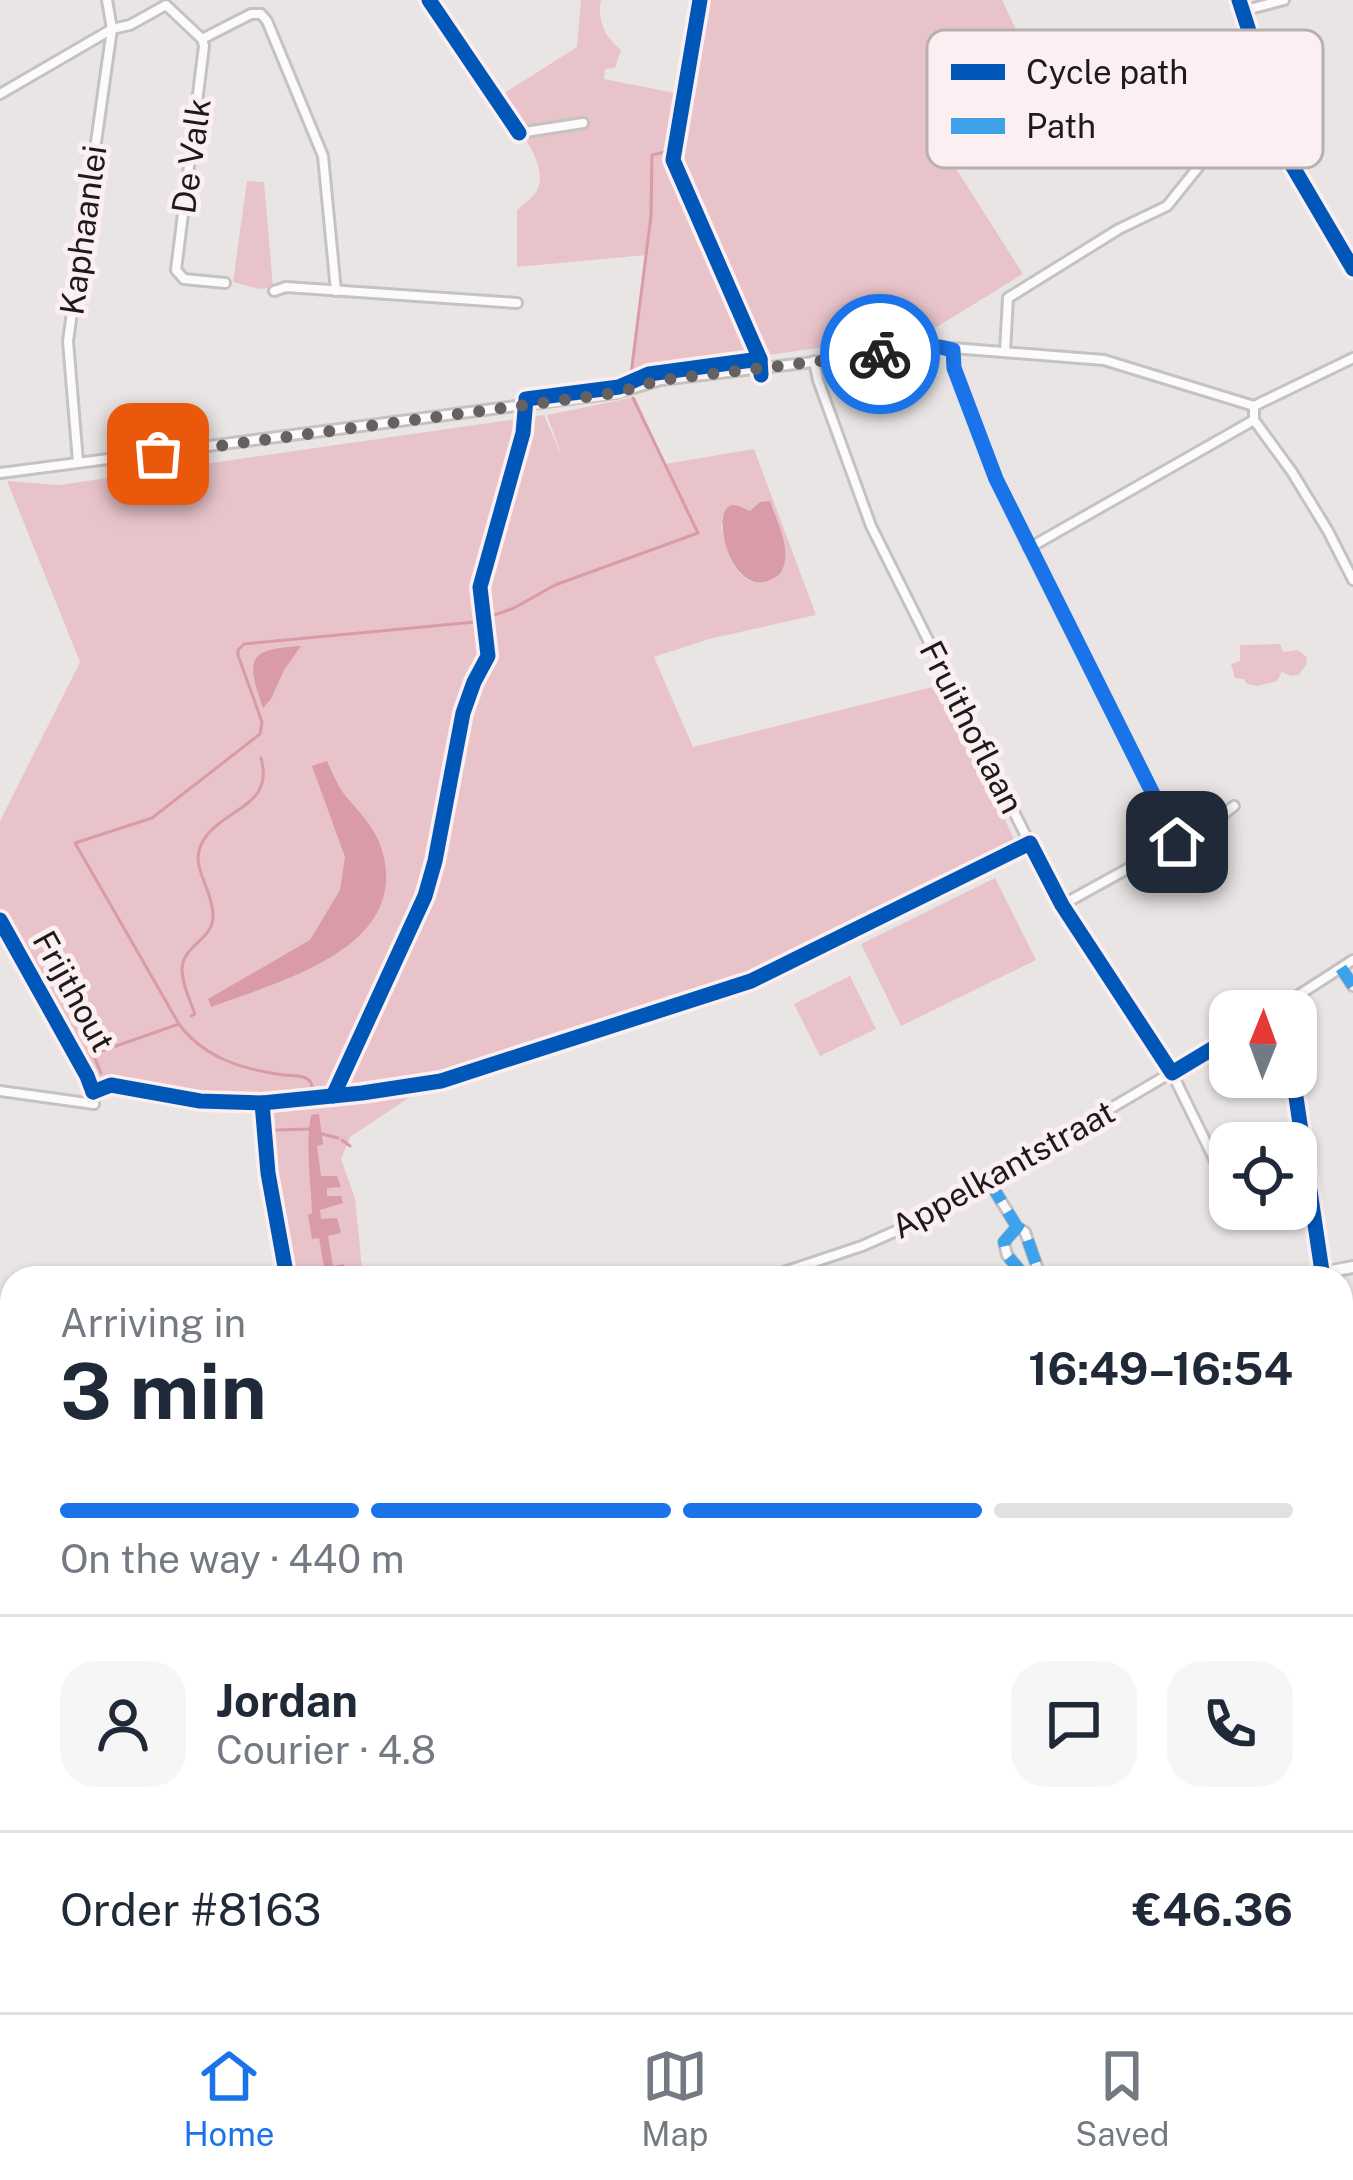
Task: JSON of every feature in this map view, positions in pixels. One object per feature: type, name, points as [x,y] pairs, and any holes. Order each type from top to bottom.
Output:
[{"type":"street","name":"Kaphaanlei","points":[[77,462],[68,340],[112,28],[107,0]]},
{"type":"street","points":[[429,0],[519,133],[584,123]]},
{"type":"street","points":[[1239,0],[1248,30]]},
{"type":"street","points":[[1242,11],[1284,0]]},
{"type":"street","points":[[0,94],[112,28],[130,25],[163,2],[202,39],[251,14],[261,14],[323,156],[336,291]]},
{"type":"street","name":"De Valk","points":[[202,39],[204,55],[176,270],[184,279],[225,283]]},
{"type":"street","points":[[1005,352],[1008,298],[1119,229],[1167,206],[1198,168]]},
{"type":"street","points":[[1294,168],[1353,269]]},
{"type":"street","points":[[274,291],[286,287],[518,303]]},
{"type":"street","points":[[0,473],[465,413],[661,380],[940,347],[1104,360],[1254,406],[1353,358]]},
{"type":"street","points":[[953,350],[954,368],[982,448],[1177,842]]},
{"type":"street","name":"Fruithoflaan","points":[[814,361],[872,526],[1062,904],[1172,1073],[1209,1150]]},
{"type":"street","points":[[1254,406],[1254,420],[1304,492],[1353,580]]},
{"type":"street","points":[[1029,548],[1254,420]]},
{"type":"street","points":[[1062,904],[1234,806]]},
{"type":"street","name":"Frijthout","points":[[0,920],[93,1092],[94,1105],[0,1091]]},
{"type":"street","points":[[1308,990],[1353,960]]},
{"type":"street","points":[[1341,968],[1353,986]]},
{"type":"street","name":"Appelkantstraat","points":[[799,1266],[897,1231],[1209,1051]]},
{"type":"street","points":[[262,1103],[268,1173],[285,1266]]},
{"type":"street","points":[[989,1180],[1017,1227],[1025,1232],[1036,1266]]},
{"type":"street","points":[[1016,1266],[1004,1242],[1017,1227]]},
{"type":"street","points":[[1314,1230],[1321,1266]]},
{"type":"shaded area","points":[[581,0],[601,0],[604,28],[621,50],[615,68],[605,69],[604,79],[695,97],[708,0],[1002,0],[1016,30],[927,30],[927,168],[956,168],[1023,274],[927,333],[631,374],[646,255],[517,267],[517,210],[532,197],[540,177],[526,140],[495,99],[577,47]]},
{"type":"shaded area","points":[[247,181],[264,182],[273,287],[259,289],[233,282]]},
{"type":"shaded area","points":[[635,397],[665,464],[754,449],[816,615],[709,639],[654,657],[693,747],[940,685],[1017,845],[752,978],[653,1015],[643,1013],[440,1077],[350,1137],[341,1159],[355,1198],[362,1266],[291,1266],[270,1159],[266,1098],[199,1097],[110,1081],[99,1085],[0,910],[0,821],[80,662],[7,481],[59,485],[544,415],[562,457],[547,415]],"holes":[[[760,502],[780,573],[755,582],[738,571],[721,525]]]},
{"type":"shaded area","points":[[770,501],[785,558],[778,575],[758,582],[735,566],[723,520],[733,505],[750,511]]},
{"type":"shaded area","points":[[1280,644],[1283,652],[1298,650],[1307,657],[1299,675],[1282,672],[1277,681],[1258,686],[1235,678],[1231,664],[1240,661],[1240,645]]},
{"type":"shaded area","points":[[301,646],[263,708],[254,678],[255,659],[270,650]]},
{"type":"shaded area","points":[[327,761],[381,847],[386,882],[378,911],[360,935],[334,955],[304,972],[211,1007],[208,999],[310,940],[340,890],[345,857],[312,766]]},
{"type":"shaded area","points":[[995,878],[1036,960],[901,1026],[861,944]]},
{"type":"shaded area","points":[[850,976],[876,1029],[820,1056],[794,1004]]},
{"type":"shaded area","points":[[319,1114],[321,1176],[337,1176],[341,1187],[327,1188],[327,1196],[341,1196],[343,1203],[320,1210],[321,1219],[337,1218],[341,1233],[328,1236],[333,1266],[324,1266],[319,1238],[312,1239],[308,1215],[312,1213],[311,1115]]},
{"type":"waterway","points":[[676,102],[691,0]]},
{"type":"waterway","points":[[631,374],[651,216],[652,155],[665,152],[673,119]]},
{"type":"waterway","points":[[179,1024],[75,843],[152,818],[260,734],[262,722],[238,655],[244,644],[475,622],[514,608],[555,585],[698,533],[633,398]]},
{"type":"waterway","points":[[191,1016],[195,1014],[182,969],[187,954],[209,930],[213,915],[198,856],[207,835],[255,796],[263,774],[261,758]]},
{"type":"waterway","points":[[101,1073],[93,1054],[179,1024],[225,1060],[303,1077],[314,1092]]},
{"type":"waterway","points":[[276,1130],[310,1129]]},
{"type":"waterway","points":[[322,1134],[338,1138]]},
{"type":"waterway","points":[[342,1140],[350,1146]]},
{"type":"marked path","points":[[1341,968],[1353,986]]},
{"type":"marked path","points":[[989,1181],[1017,1227],[1025,1232],[1037,1266]]},
{"type":"marked path","points":[[1016,1266],[1004,1242],[1017,1227]]},
{"type":"cycle path","points":[[429,0],[519,133]]},
{"type":"cycle path","points":[[700,0],[673,160],[760,359],[761,375]]},
{"type":"cycle path","points":[[1239,0],[1249,30]]},
{"type":"cycle path","points":[[1294,168],[1353,269]]},
{"type":"cycle path","points":[[333,1096],[425,896],[435,861],[463,713],[488,656],[480,587],[523,433],[526,399],[619,387],[649,374],[760,359]]},
{"type":"cycle path","points":[[93,1092],[111,1085],[200,1101],[262,1103],[441,1081],[751,981],[1030,843],[1062,905],[1172,1073],[1209,1051]]},
{"type":"cycle path","points":[[0,920],[93,1092]]},
{"type":"cycle path","points":[[1296,1098],[1321,1266]]},
{"type":"cycle path","points":[[262,1103],[268,1173],[285,1266]]},
{"type":"way so far","points":[[158,454],[616,393],[661,380],[880,354]]},
{"type":"route","points":[[880,354],[940,347],[953,350],[954,368],[996,479],[1177,842]]}]
